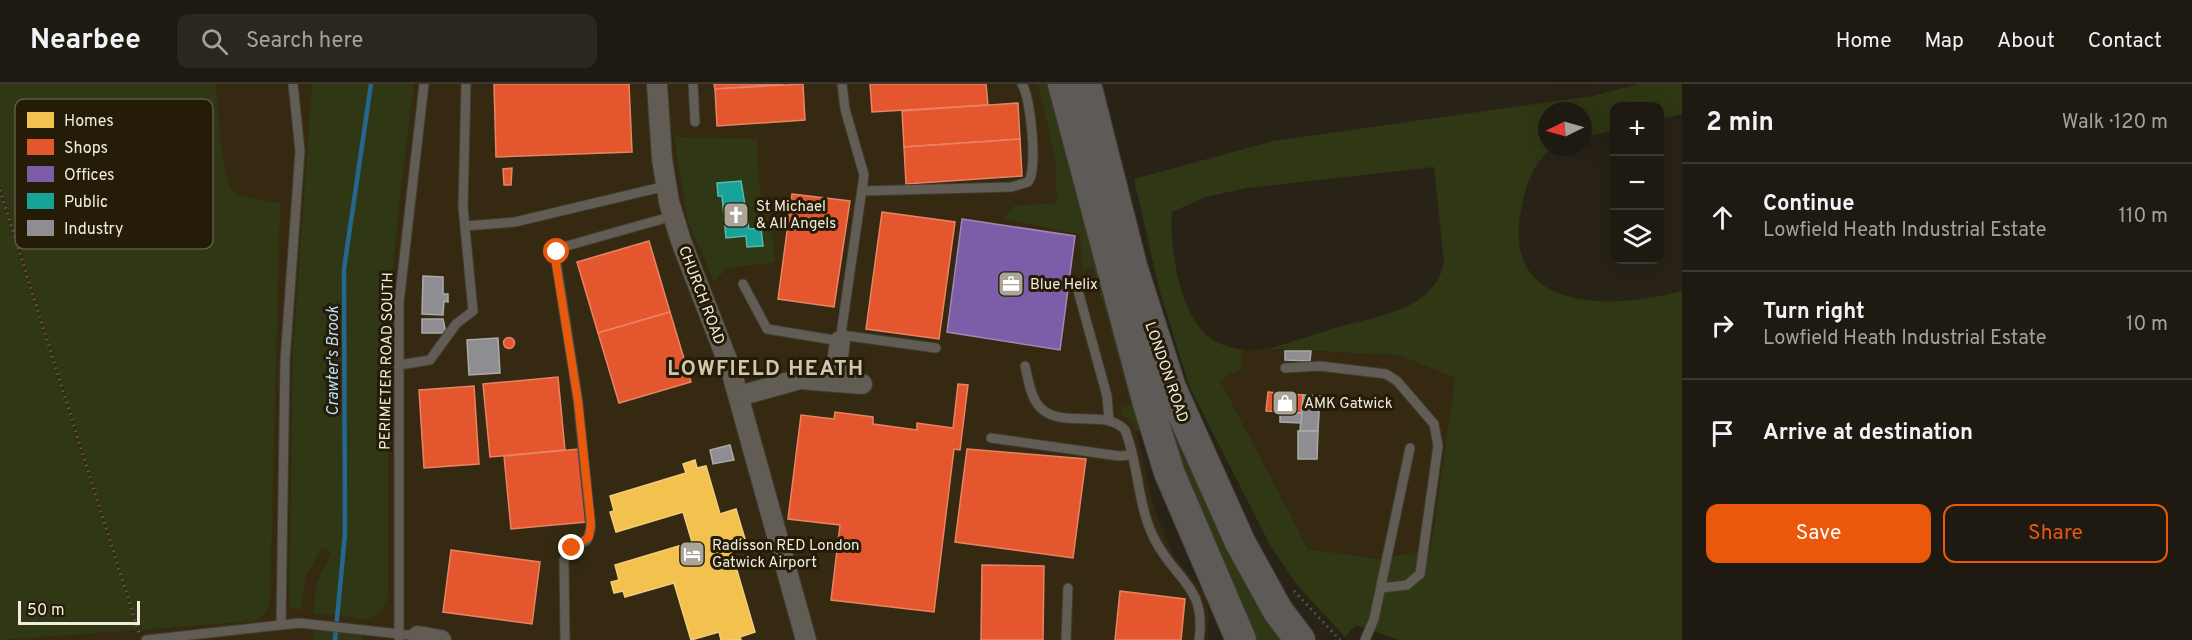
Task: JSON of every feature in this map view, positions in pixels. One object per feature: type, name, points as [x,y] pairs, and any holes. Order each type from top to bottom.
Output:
[{"type":"main road","name":"LONDON ROAD","points":[[1063,84],[1135,356],[1169,472],[1241,640]]},
{"type":"main road","name":"LONDON ROAD","points":[[1086,84],[1132,266],[1170,388],[1240,542],[1278,611],[1300,640]]},
{"type":"street","name":"CHURCH ROAD","points":[[657,84],[666,186],[674,216],[739,396],[806,640]]},
{"type":"street","points":[[835,380],[841,338]]},
{"type":"street","points":[[739,396],[794,379],[835,380],[862,384]]},
{"type":"street","points":[[405,637],[441,640]]},
{"type":"lane","points":[[281,624],[285,361],[300,151],[293,84]]},
{"type":"lane","name":"PERIMETER ROAD SOUTH","points":[[405,637],[399,365],[400,291],[424,84]]},
{"type":"lane","points":[[399,365],[430,360],[456,324],[473,311],[465,226],[466,84]]},
{"type":"lane","points":[[693,84],[695,122]]},
{"type":"lane","points":[[841,338],[862,191],[863,163],[845,109],[842,84]]},
{"type":"lane","points":[[862,191],[1011,187],[1028,182],[1033,175],[1030,124],[1027,95],[1022,84]]},
{"type":"lane","points":[[465,226],[507,224],[666,186]]},
{"type":"lane","points":[[566,640],[563,576],[568,552],[587,540],[591,523],[578,401],[555,255],[563,248],[674,216]]},
{"type":"lane","points":[[742,284],[766,329],[936,348]]},
{"type":"lane","points":[[1077,287],[1107,396],[1108,421]]},
{"type":"lane","points":[[1025,366],[1035,400],[1045,411],[1059,416],[1108,421],[1125,430],[1153,536],[1163,554],[1190,588],[1199,607],[1199,640]]},
{"type":"lane","points":[[1285,368],[1320,366],[1386,374],[1397,381],[1434,424],[1438,446],[1420,574],[1407,585],[1381,588]]},
{"type":"lane","points":[[991,438],[1119,456],[1132,454]]},
{"type":"lane","points":[[1365,640],[1372,626],[1381,588],[1410,448]]},
{"type":"lane","points":[[1066,640],[1068,588]]},
{"type":"lane","points":[[146,640],[241,636],[281,624],[325,624],[405,637]]},
{"type":"path","points":[[0,190],[15,238]]},
{"type":"path","points":[[18,249],[141,640]]},
{"type":"path","points":[[1292,589],[1340,640]]},
{"type":"shaded area","points":[[0,84],[403,84],[375,303],[373,617],[382,324],[409,84],[1047,84],[1122,370],[1155,510],[1173,555],[1205,594],[1209,615],[1208,640],[0,640]]},
{"type":"shaded area","points":[[1268,349],[1398,355],[1456,378],[1432,549],[1378,559],[1308,549],[1220,380],[1241,369],[1243,350]]},
{"type":"green space","points":[[0,84],[215,84],[223,159],[230,186],[239,195],[280,204],[270,600],[267,611],[257,621],[139,630],[20,249],[213,249],[213,99],[15,99],[15,232],[0,184]]},
{"type":"green space","points":[[312,84],[414,84],[394,261],[388,368],[385,369],[385,374],[388,374],[388,597],[380,613],[367,619],[313,613],[317,582],[331,553],[322,547],[305,578],[301,611],[289,606],[293,350]]},
{"type":"green space","points":[[1038,84],[1054,84],[1148,428],[1136,431],[1133,421],[1122,415],[1121,408],[1131,405],[1093,267],[1082,270],[1080,234],[1004,219],[1014,206],[1057,203],[1055,157]]},
{"type":"green space","points":[[1639,84],[1682,84],[1682,114],[1664,118],[1664,102],[1610,102],[1610,131],[1592,136],[1592,102],[1549,102],[1592,96]]},
{"type":"green space","points":[[1538,104],[1538,156],[1543,156],[1531,175],[1521,210],[1519,244],[1528,269],[1545,287],[1568,297],[1596,301],[1625,301],[1682,291],[1682,640],[1399,640],[1356,625],[1345,637],[1298,586],[1271,547],[1190,388],[1159,289],[1134,179],[1273,141]],"holes":[[[1434,167],[1444,262],[1438,278],[1429,291],[1401,309],[1268,349],[1398,355],[1455,378],[1431,549],[1378,559],[1308,549],[1220,380],[1241,369],[1243,350],[1213,340],[1192,316],[1185,300],[1172,244],[1172,212],[1206,197],[1247,188]]]},
{"type":"green space","points":[[674,137],[757,139],[757,162],[763,212],[771,222],[775,262],[727,268],[714,282],[688,221]]},
{"type":"green space","points":[[0,195],[15,249],[17,249],[137,630],[0,640]]},
{"type":"green space","points":[[1155,380],[1291,640],[1249,640],[1198,512]]},
{"type":"green space","points":[[315,628],[362,633],[363,640],[312,640]]},
{"type":"building: Homes","name":"Radisson RED London Gatwick Airport","points":[[695,460],[697,468],[706,466],[720,514],[736,509],[745,539],[729,543],[755,632],[740,637],[741,640],[721,640],[719,632],[691,640],[674,583],[625,597],[623,591],[614,593],[611,582],[619,580],[615,565],[692,542],[683,512],[616,532],[610,512],[614,511],[610,496],[686,473],[683,464]]},
{"type":"building: Shops","points":[[494,84],[629,84],[632,152],[496,157]]},
{"type":"building: Shops","points":[[714,84],[784,84],[715,89]]},
{"type":"building: Shops","points":[[803,84],[805,120],[717,126],[715,89]]},
{"type":"building: Shops","points":[[870,84],[986,84],[988,105],[872,112]]},
{"type":"building: Shops","points":[[1018,103],[1020,139],[904,147],[902,111]]},
{"type":"building: Shops","points":[[1020,139],[1022,176],[906,184],[904,147]]},
{"type":"building: Shops","points":[[512,168],[511,185],[504,185],[503,169]]},
{"type":"building: Shops","points":[[792,194],[850,201],[834,307],[778,299]]},
{"type":"building: Shops","points":[[882,212],[955,222],[939,339],[866,329]]},
{"type":"building: Shops","points":[[649,241],[670,312],[598,333],[577,262]]},
{"type":"building: Shops","points":[[670,312],[691,382],[619,403],[598,333]]},
{"type":"building: Shops","points":[[509,337],[515,343],[509,349],[503,343]]},
{"type":"building: Shops","points":[[558,377],[565,450],[490,457],[483,384]]},
{"type":"building: Shops","points":[[958,384],[968,385],[960,450],[954,449],[934,612],[831,600],[840,525],[788,519],[801,415],[834,419],[835,412],[873,417],[873,424],[917,430],[917,423],[953,428]]},
{"type":"building: Shops","points":[[474,386],[479,464],[424,468],[419,390]]},
{"type":"building: Shops","name":"AMK Gatwick","points":[[1268,392],[1303,395],[1302,413],[1266,411]]},
{"type":"building: Shops","points":[[579,449],[586,522],[511,529],[504,456]]},
{"type":"building: Shops","points":[[967,449],[1086,459],[1073,558],[955,542]]},
{"type":"building: Shops","points":[[451,550],[540,562],[532,624],[443,612]]},
{"type":"building: Shops","points":[[982,565],[1044,566],[1043,640],[981,640]]},
{"type":"building: Shops","points":[[1120,591],[1185,599],[1181,640],[1115,640]]},
{"type":"building: Offices","name":"Blue Helix","points":[[962,219],[1075,236],[1060,350],[947,332]]},
{"type":"building: Public","name":"St Michael & All Angels","points":[[741,181],[749,229],[761,228],[763,246],[747,247],[746,236],[726,238],[722,196],[718,196],[717,183]]},
{"type":"building: Industry","points":[[423,276],[443,277],[443,294],[448,294],[448,302],[444,301],[443,315],[422,314]]},
{"type":"building: Industry","points":[[422,319],[443,319],[446,333],[422,333]]},
{"type":"building: Industry","points":[[498,338],[500,373],[469,375],[467,340]]},
{"type":"building: Industry","points":[[1285,351],[1311,351],[1310,361],[1285,360]]},
{"type":"building: Industry","points":[[1303,395],[1320,396],[1318,431],[1300,431]]},
{"type":"building: Industry","points":[[1280,412],[1302,413],[1301,423],[1280,422]]},
{"type":"building: Industry","points":[[1298,431],[1318,431],[1317,459],[1298,459]]},
{"type":"building: Industry","points":[[730,445],[734,460],[713,464],[710,450]]},
{"type":"waterway","name":"Crawter's Brook","points":[[335,640],[345,534],[344,269],[371,84]]},
{"type":"place","name":"St Michael & All Angels","points":[[736,215]]},
{"type":"place","name":"Blue Helix","points":[[1011,284]]},
{"type":"place","name":"AMK Gatwick","points":[[1285,403]]},
{"type":"place","name":"Radisson RED London Gatwick Airport","points":[[692,554]]},
{"type":"district","name":"LOWFIELD HEATH","points":[[766,368]]},
{"type":"route","points":[[557,252],[555,258],[578,401],[591,523],[591,531],[587,540],[572,548]]}]
